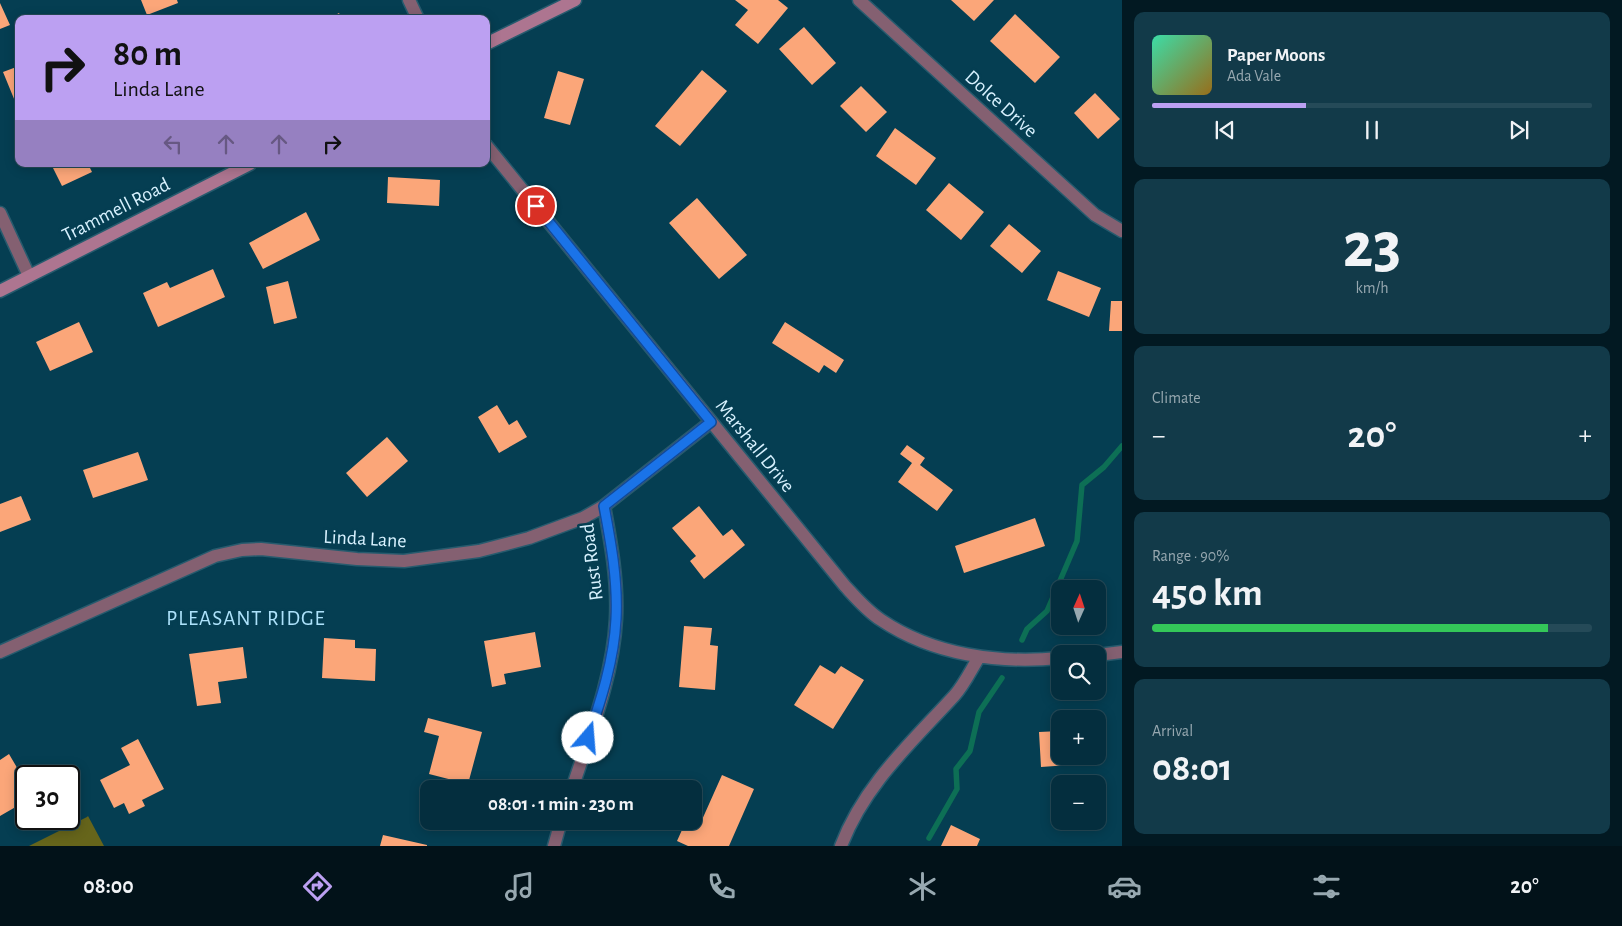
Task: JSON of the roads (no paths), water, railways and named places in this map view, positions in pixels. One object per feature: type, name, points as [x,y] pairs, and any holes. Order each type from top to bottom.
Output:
[{"type":"street","points":[[409,0],[416,15]]},
{"type":"street","points":[[490,42],[575,0]]},
{"type":"street","name":"Dolce Drive","points":[[860,0],[1095,215],[1122,231]]},
{"type":"street","name":"Marshall Drive","points":[[490,150],[839,579],[864,607],[881,620],[910,636],[945,649],[979,657],[1018,660],[1051,658]]},
{"type":"street","name":"Trammell Road","points":[[0,291],[244,167]]},
{"type":"street","points":[[0,213],[29,276]]},
{"type":"street","name":"Linda Lane","points":[[0,652],[215,556],[242,550],[261,550],[367,560],[404,561],[443,558],[529,538],[583,518],[604,506],[711,422]]},
{"type":"street","name":"Rust Road","points":[[575,780],[599,705],[614,644],[616,587],[613,550],[604,506]]},
{"type":"street","points":[[1106,654],[1122,652]]},
{"type":"street","points":[[841,846],[866,796],[885,770],[955,694],[979,657]]},
{"type":"street","points":[[554,846],[558,830]]},
{"type":"waterway","points":[[1022,640],[1027,629],[1047,611],[1077,541],[1082,485],[1104,467],[1122,446]]},
{"type":"waterway","points":[[929,838],[957,789],[956,769],[970,751],[979,712],[1002,678]]},
{"type":"district","name":"PLEASANT RIDGE","points":[[246,618]]}]
